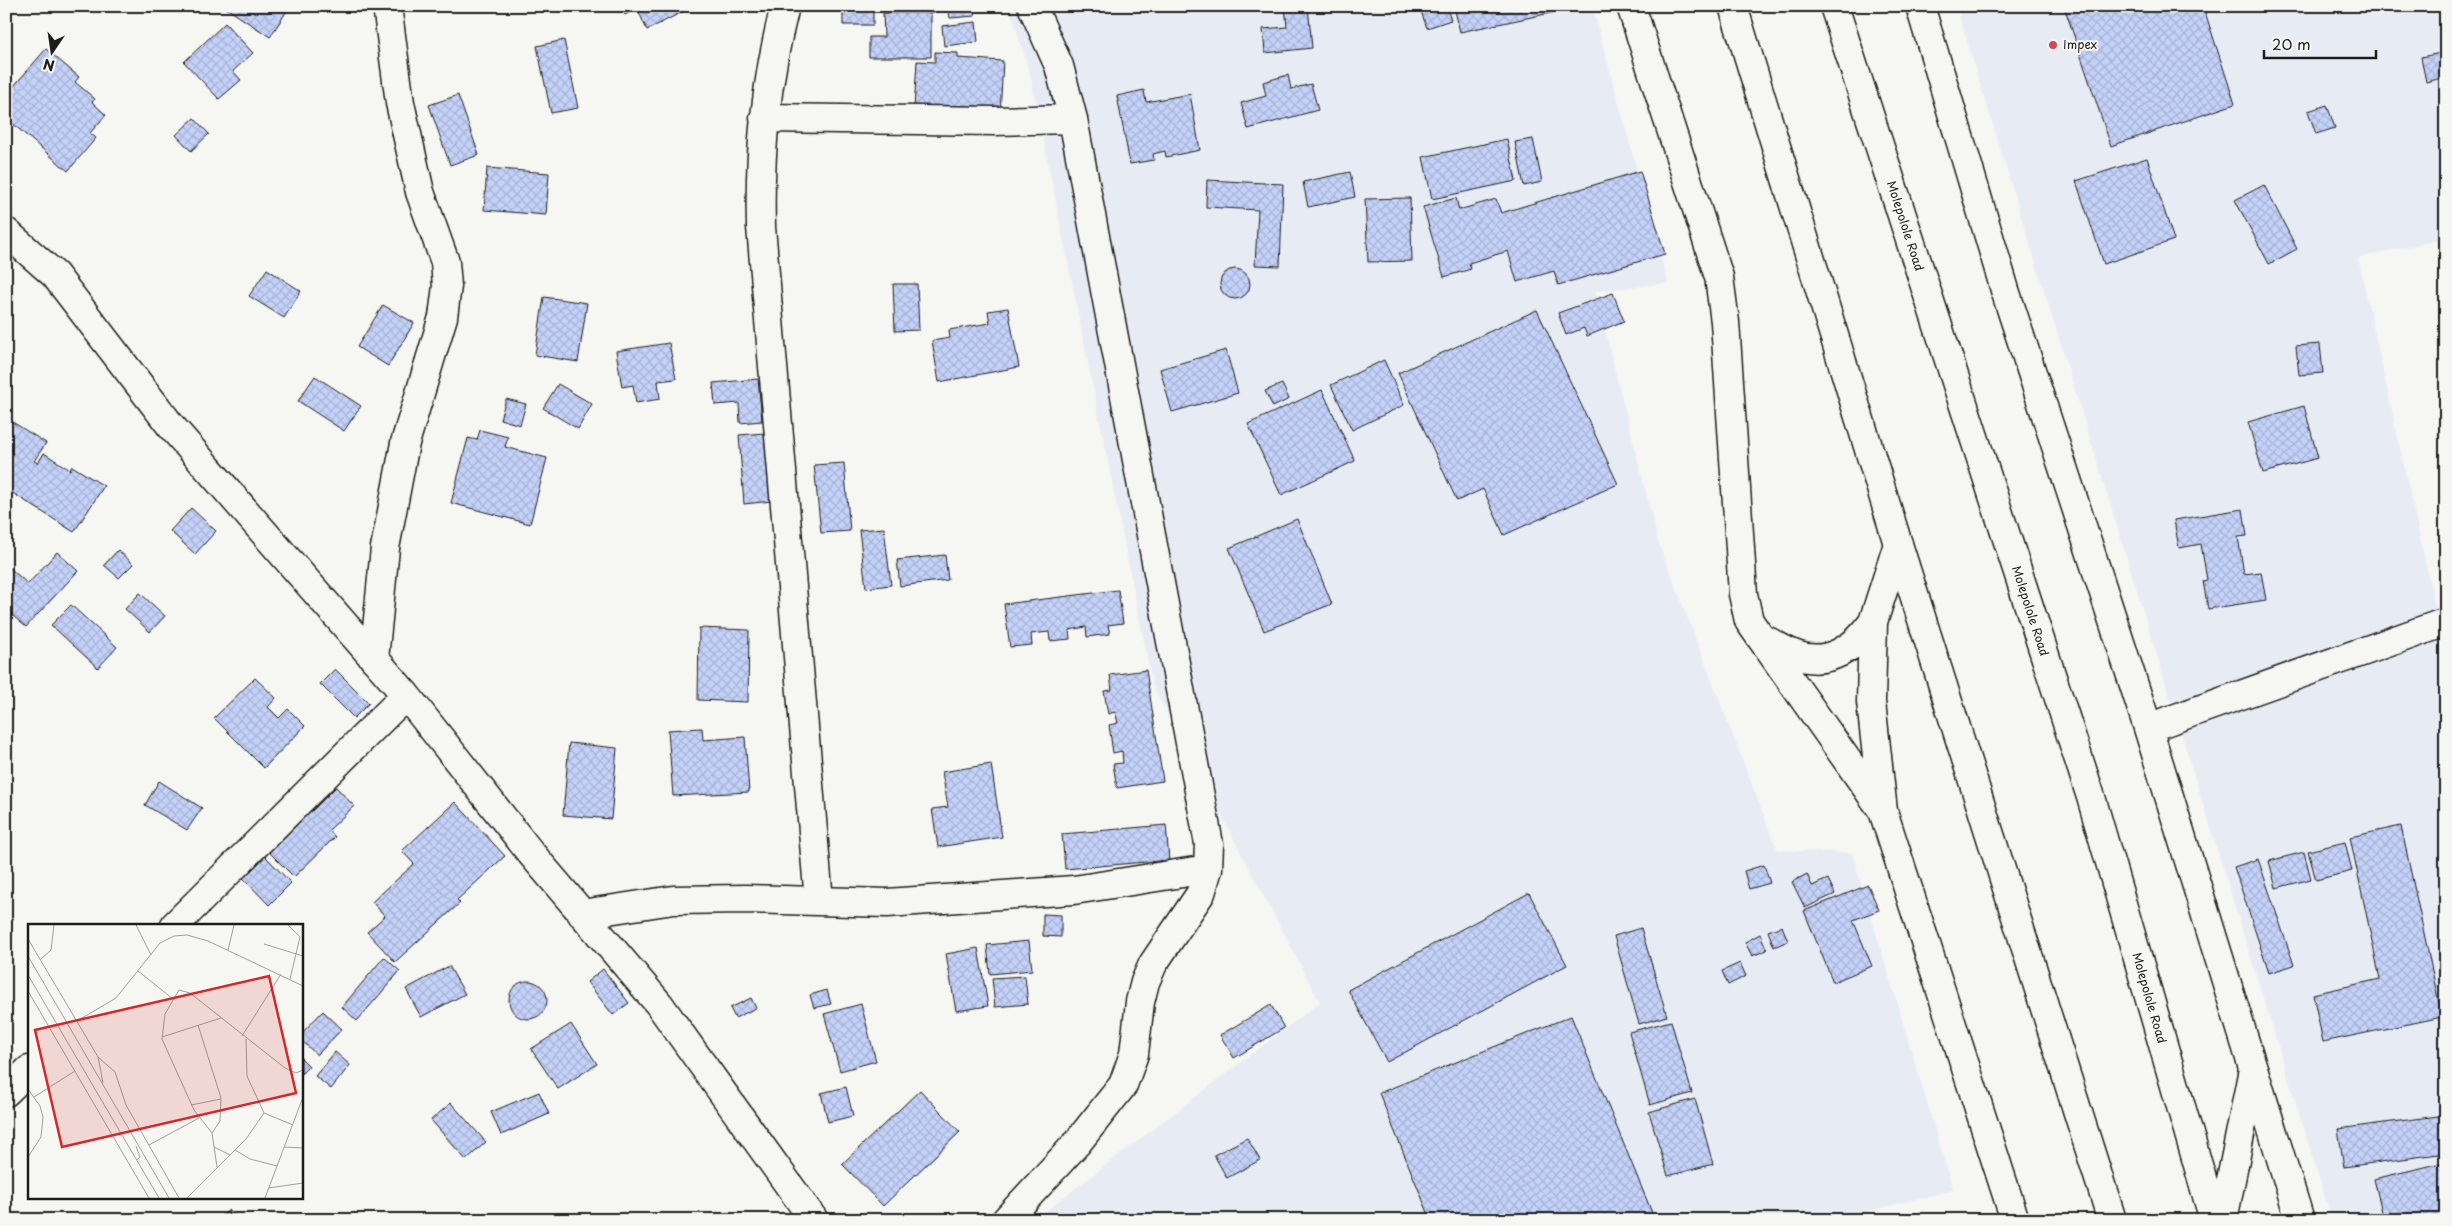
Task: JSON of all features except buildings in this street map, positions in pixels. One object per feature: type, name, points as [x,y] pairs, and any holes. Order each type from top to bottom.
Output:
[{"type":"street","points":[[374,659],[385,548],[405,443],[443,317],[448,286],[445,262],[420,192],[400,103],[387,6]]},
{"type":"street","points":[[785,6],[768,88],[764,118],[759,170],[761,227],[819,901]]},
{"type":"street","points":[[1010,1219],[1077,1143],[1123,1085],[1134,1054],[1140,1002],[1145,982],[1153,964],[1201,894],[1208,869],[1209,844],[1073,119],[1059,66],[1032,6]]},
{"type":"street","points":[[1632,6],[1719,277],[1725,322],[1743,594],[1749,621],[1883,811]]},
{"type":"street","points":[[1733,6],[1898,544],[2112,1220]]},
{"type":"street","name":"Molepolole Road","points":[[1834,6],[2091,797],[2214,1220]]},
{"type":"street","points":[[1920,6],[2005,290],[2148,728],[2300,1220]]},
{"type":"street","points":[[764,118],[995,122],[1073,119]]},
{"type":"street","points":[[6,232],[55,275],[171,426],[406,695],[582,914],[658,1004],[814,1220]]},
{"type":"street","points":[[1898,544],[1873,622],[1871,702],[1883,811],[2013,1219]]},
{"type":"street","points":[[1758,636],[1798,656],[1816,658],[1834,655],[1850,648],[1862,638],[1873,622]]},
{"type":"street","points":[[2148,728],[2446,622]]},
{"type":"street","points":[[176,924],[406,695]]},
{"type":"street","points":[[582,914],[673,900],[887,903],[1074,890],[1208,869]]},
{"type":"street","points":[[2223,1220],[2253,1069]]},
{"type":"street","points":[[6,1092],[28,1071]]},
{"type":"shaded area","points":[[1009,6],[1592,6],[1668,283],[1595,291],[1658,541],[1777,850],[1852,853],[1953,1190],[1833,1220],[1034,1220],[1320,1002],[1153,686],[1030,73]]},
{"type":"shaded area","points":[[1956,6],[2446,6],[2446,238],[2358,258],[2446,656],[2446,1220],[2332,1220]]},
{"type":"place","name":"Impex","points":[[2053,45]]}]
